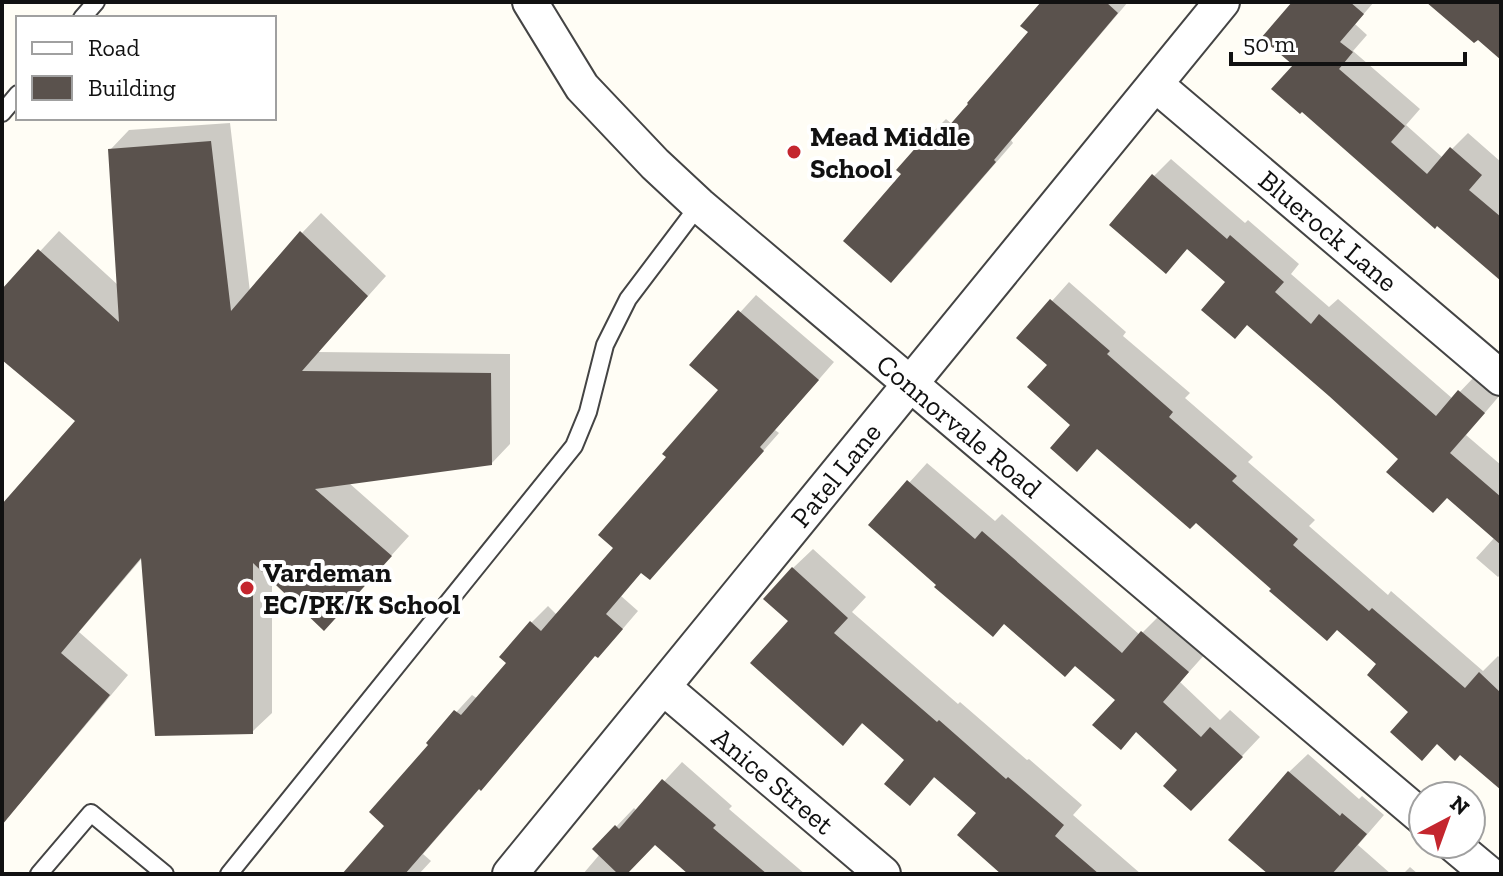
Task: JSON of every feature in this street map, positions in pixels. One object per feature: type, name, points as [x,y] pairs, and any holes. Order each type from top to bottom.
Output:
[{"type":"street","name":"Connorvale Road","points":[[530,2],[582,87],[699,205],[1407,804]]},
{"type":"street","name":"Patel Lane","points":[[510,874],[1222,2]]},
{"type":"street","name":"Bluerock Lane","points":[[1155,84],[1501,378]]},
{"type":"street","name":"Anice Street","points":[[663,687],[883,874]]},
{"type":"street","points":[[1472,860],[1489,874]]},
{"type":"lane","points":[[2,113],[16,96]]},
{"type":"lane","points":[[229,874],[574,446],[588,412],[605,345],[628,299],[699,205]]},
{"type":"lane","points":[[39,874],[91,813],[165,874]]},
{"type":"building","points":[[1041,2],[1106,2],[1118,13],[994,160],[996,162],[891,283],[843,241],[901,174],[896,170],[926,136],[934,143],[1028,32],[1020,26]]},
{"type":"building","points":[[1292,2],[1350,2],[1364,14],[1340,42],[1353,52],[1339,69],[1405,126],[1391,142],[1427,174],[1450,147],[1482,175],[1469,190],[1501,217],[1501,281],[1271,89],[1293,65],[1261,38]]},
{"type":"building","points":[[1426,2],[1501,2],[1501,60],[1478,40],[1474,43]]},
{"type":"building","points":[[211,141],[231,311],[300,231],[368,296],[302,371],[491,373],[492,465],[315,489],[392,556],[324,631],[253,563],[253,734],[155,736],[141,558],[61,653],[110,695],[2,825],[2,504],[75,421],[2,360],[2,289],[38,249],[119,322],[108,149]]},
{"type":"building","points":[[1152,174],[1227,239],[1230,235],[1284,282],[1275,292],[1311,324],[1319,314],[1436,416],[1458,390],[1485,413],[1450,453],[1501,497],[1501,545],[1447,498],[1433,513],[1386,472],[1398,459],[1329,396],[1247,325],[1235,339],[1201,310],[1225,282],[1187,249],[1166,274],[1109,225]]},
{"type":"building","points":[[1050,299],[1173,412],[1169,417],[1237,476],[1232,481],[1298,539],[1293,545],[1465,688],[1479,672],[1501,693],[1501,790],[1460,755],[1455,761],[1437,744],[1422,761],[1390,732],[1408,712],[1367,675],[1376,664],[1337,630],[1327,641],[1196,523],[1190,529],[1097,449],[1077,472],[1050,448],[1070,425],[1027,387],[1047,365],[1016,338]]},
{"type":"building","points":[[738,310],[819,380],[760,447],[764,451],[650,580],[641,573],[606,614],[623,629],[598,658],[595,656],[481,791],[479,789],[405,874],[342,874],[384,826],[369,812],[428,745],[426,743],[454,710],[461,715],[506,663],[499,657],[530,621],[541,631],[613,548],[598,535],[666,457],[662,454],[718,390],[689,365]]},
{"type":"building","points":[[907,480],[975,539],[982,531],[1122,653],[1141,631],[1189,672],[1163,702],[1201,737],[1210,727],[1243,757],[1191,811],[1163,786],[1177,770],[1136,732],[1121,750],[1092,725],[1115,700],[1075,666],[1065,677],[1004,624],[993,637],[868,525]]},
{"type":"building","points":[[792,567],[848,618],[834,633],[1064,825],[1055,836],[1099,874],[1001,874],[957,835],[976,813],[934,777],[910,806],[884,784],[904,760],[862,723],[843,746],[750,663],[788,621],[763,599]]},
{"type":"building","points":[[1288,771],[1340,816],[1342,813],[1367,834],[1332,874],[1268,874],[1228,840]]},
{"type":"building","points":[[662,779],[767,874],[688,874],[655,845],[627,874],[618,874],[592,849],[615,825],[619,829]]},
{"type":"place","name":"Mead Middle School","points":[[794,152]]},
{"type":"place","name":"Vardeman EC/PK/K School","points":[[247,588]]}]
